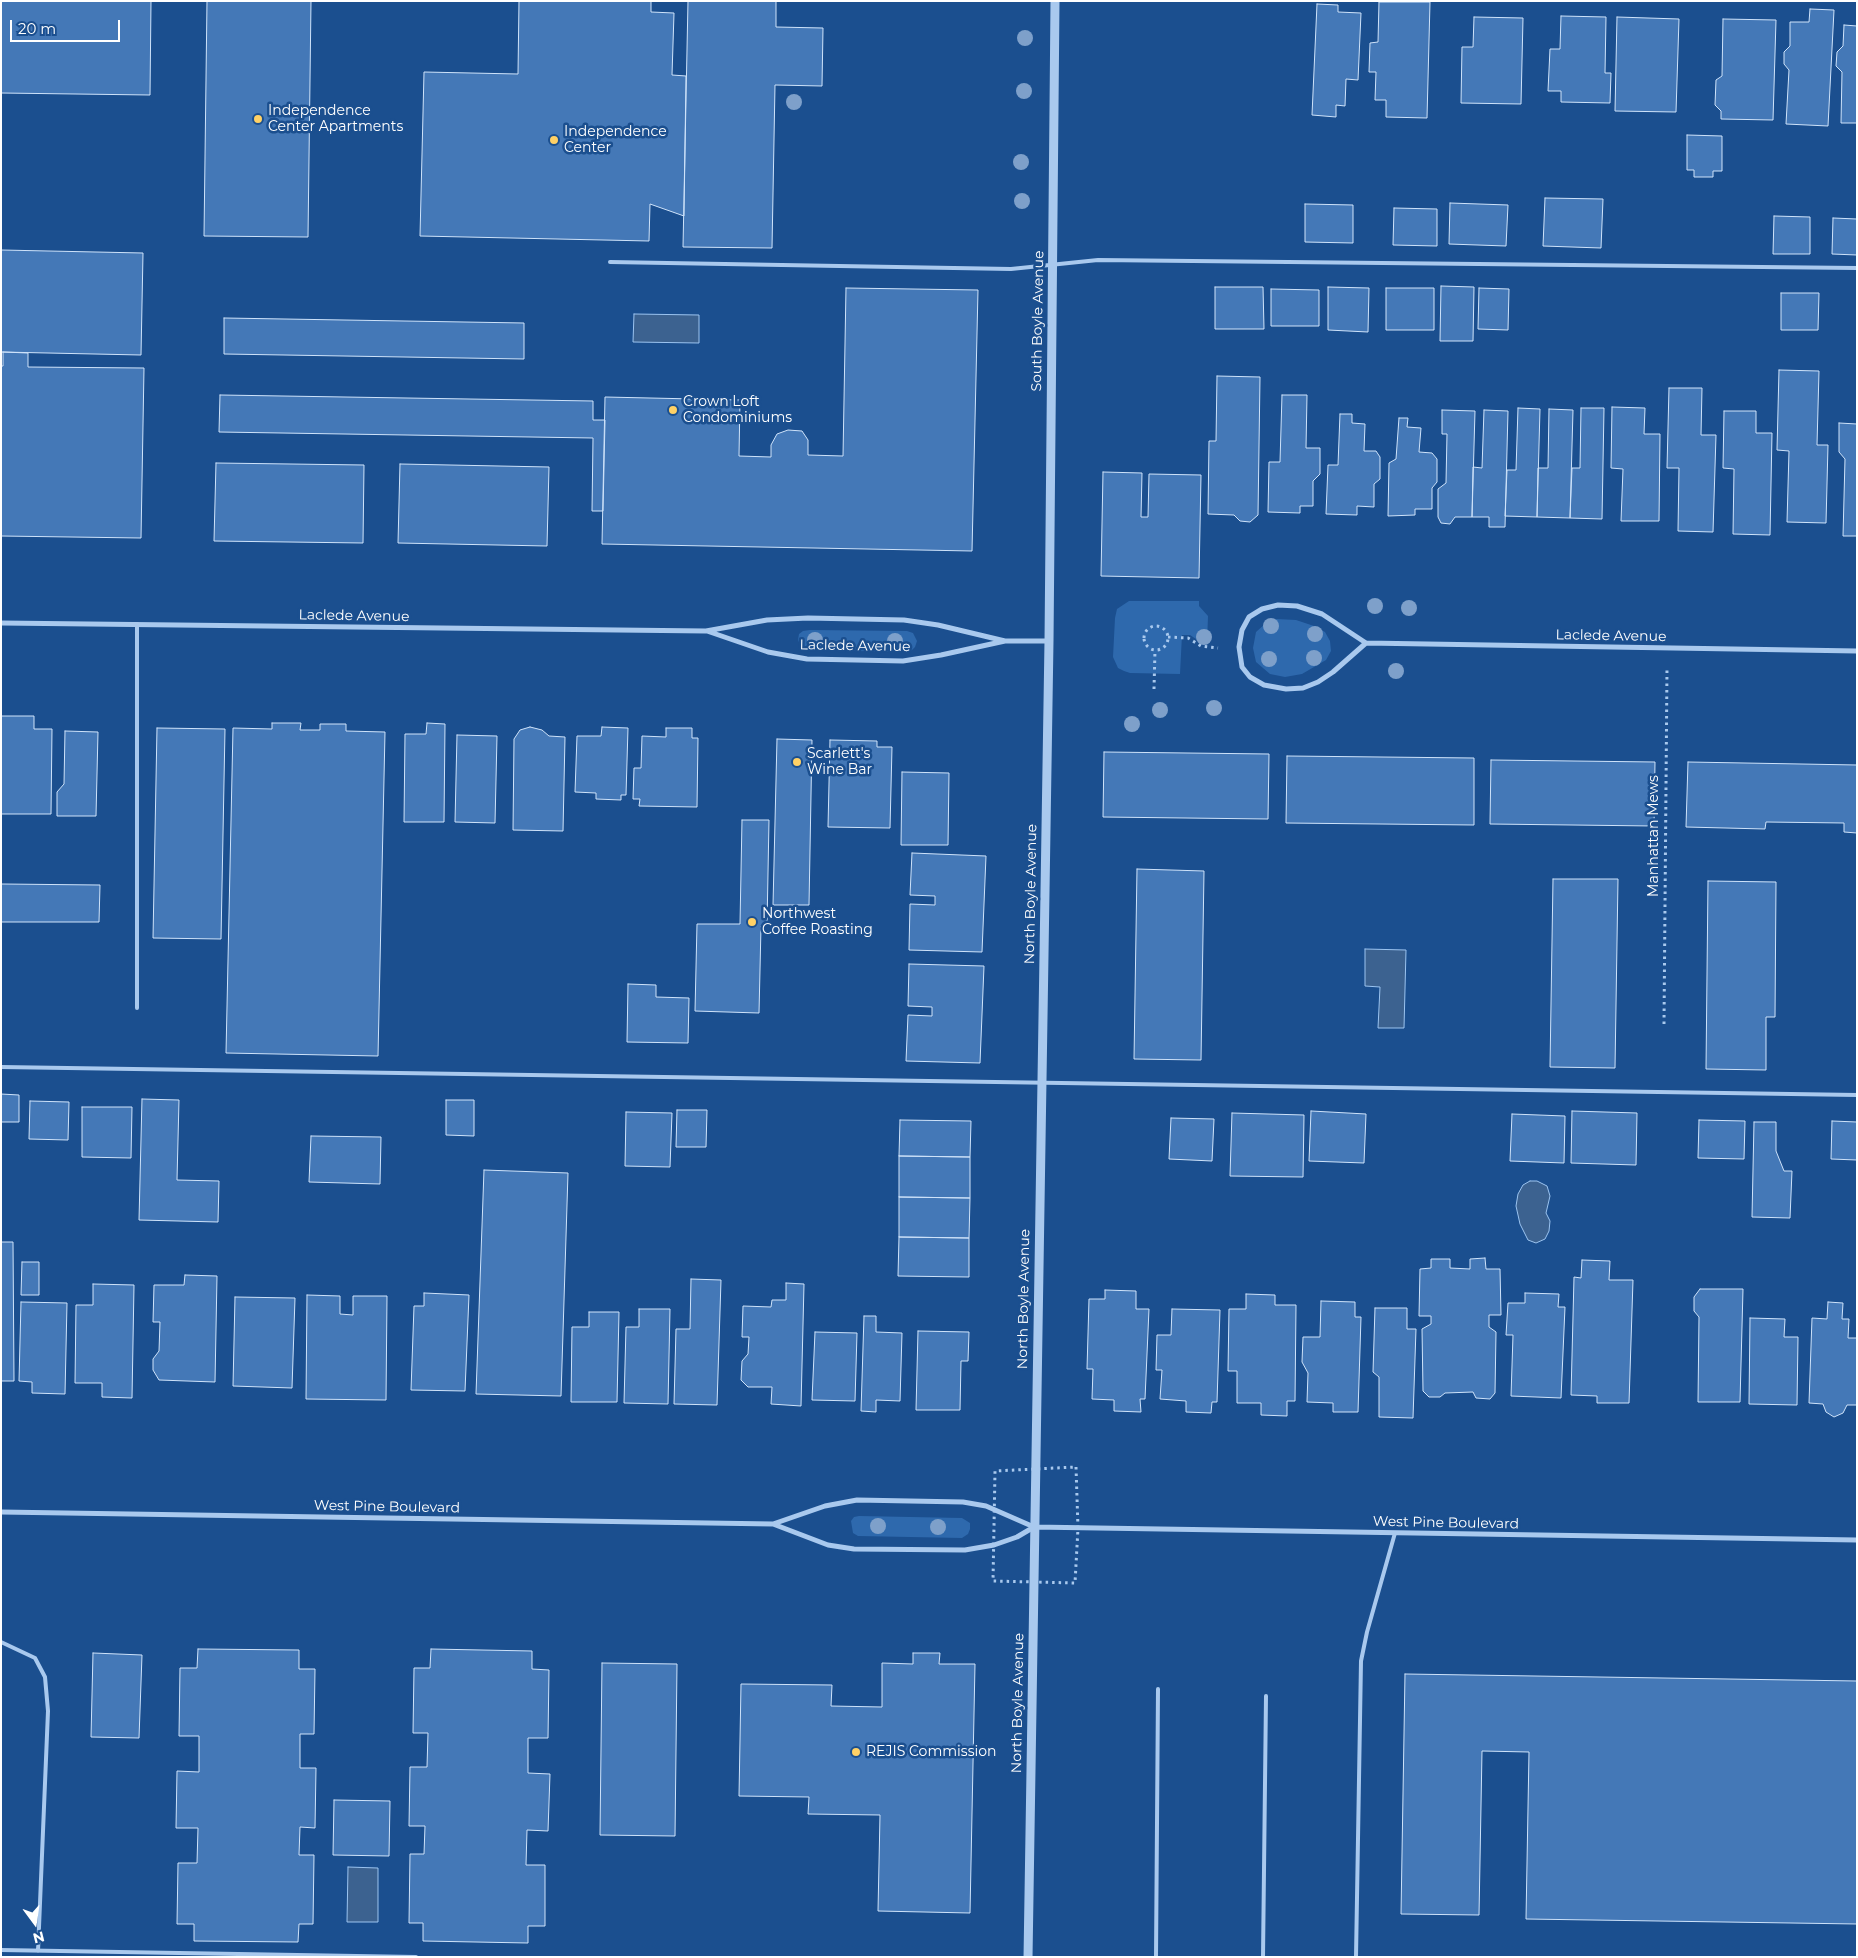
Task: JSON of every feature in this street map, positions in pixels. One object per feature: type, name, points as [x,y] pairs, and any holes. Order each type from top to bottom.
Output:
[{"type":"street","name":"South Boyle Avenue","points":[[1049,641],[1055,1]]},
{"type":"street","points":[[1278,605],[1296,606],[1322,614],[1366,643],[1333,672],[1318,682],[1302,688],[1286,689],[1264,685],[1250,678],[1242,668],[1238,647],[1242,630],[1249,617],[1262,609],[1278,605]]},
{"type":"street","name":"Laclede Avenue","points":[[1,623],[706,631],[767,620],[808,618],[904,620],[938,625],[1005,641]]},
{"type":"street","name":"Laclede Avenue","points":[[706,631],[768,652],[807,659],[903,661],[1005,641],[1049,641]]},
{"type":"street","name":"North Boyle Avenue","points":[[1028,1957],[1049,641]]},
{"type":"street","name":"Laclede Avenue","points":[[1366,643],[1857,650]]},
{"type":"street","name":"West Pine Boulevard","points":[[1,1512],[773,1524],[825,1506],[857,1500],[963,1502],[986,1506],[1034,1527],[1857,1540]]},
{"type":"street","name":"West Pine Boulevard","points":[[773,1524],[828,1545],[863,1549],[965,1550],[994,1545],[1017,1537],[1034,1527]]},
{"type":"lane","points":[[610,262],[1011,269],[1098,260],[1857,268]]},
{"type":"lane","points":[[137,624],[137,1008]]},
{"type":"lane","points":[[1,1067],[1857,1095]]},
{"type":"lane","points":[[1356,1957],[1361,1661],[1366,1632],[1395,1533]]},
{"type":"lane","points":[[1,1642],[35,1658],[45,1677],[48,1711],[38,1951]]},
{"type":"lane","points":[[1156,1957],[1158,1689]]},
{"type":"lane","points":[[1263,1957],[1266,1696]]},
{"type":"lane","points":[[1,1950],[416,1957]]},
{"type":"path","points":[[1151,626],[1158,626],[1164,628],[1168,638],[1166,645],[1162,649],[1155,650],[1145,643],[1144,636],[1146,630],[1151,626]]},
{"type":"path","points":[[1168,638],[1188,638],[1201,646],[1221,648]]},
{"type":"path","name":"Manhattan Mews","points":[[1664,1024],[1667,648]]},
{"type":"path","points":[[1154,689],[1155,650]]},
{"type":"shaded area","points":[[634,314],[699,315],[699,343],[633,342]]},
{"type":"shaded area","points":[[1129,601],[1199,601],[1199,606],[1208,616],[1207,645],[1190,635],[1182,635],[1180,674],[1130,673],[1118,668],[1113,657],[1115,618],[1117,609]]},
{"type":"shaded area","points":[[1276,619],[1296,620],[1325,632],[1330,641],[1331,651],[1326,660],[1302,674],[1285,677],[1270,674],[1256,662],[1253,648],[1256,632],[1266,623]]},
{"type":"shaded area","points":[[810,630],[907,631],[913,633],[917,641],[911,651],[906,652],[809,650],[800,645],[798,640],[799,634]]},
{"type":"shaded area","points":[[1365,949],[1406,950],[1404,1028],[1378,1028],[1380,987],[1365,986]]},
{"type":"shaded area","points":[[1530,1181],[1537,1181],[1547,1186],[1550,1196],[1546,1213],[1550,1221],[1549,1231],[1545,1239],[1536,1243],[1528,1240],[1520,1224],[1516,1206],[1518,1194],[1523,1185]]},
{"type":"shaded area","points":[[854,1517],[962,1518],[970,1523],[970,1529],[968,1534],[962,1538],[858,1536],[853,1533],[851,1521]]},
{"type":"shaded area","points":[[348,1867],[378,1868],[378,1922],[347,1922]]},
{"type":"building","points":[[1,1],[151,1],[150,95],[1,93]]},
{"type":"building","name":"Independence Center Apartments","points":[[207,1],[311,1],[308,237],[204,236]]},
{"type":"building","name":"Independence Center","points":[[519,1],[651,1],[651,12],[674,13],[672,75],[686,76],[684,216],[650,204],[649,241],[420,236],[424,72],[518,74]]},
{"type":"building","points":[[688,1],[776,1],[776,27],[823,28],[822,86],[775,85],[772,248],[683,247]]},
{"type":"building","points":[[1379,2],[1430,2],[1427,118],[1386,117],[1386,100],[1375,100],[1376,72],[1369,72],[1370,43],[1378,42]]},
{"type":"building","points":[[1317,4],[1338,5],[1338,12],[1361,13],[1358,80],[1346,79],[1345,106],[1336,105],[1336,117],[1312,115]]},
{"type":"building","points":[[1810,9],[1834,10],[1828,126],[1786,124],[1789,70],[1784,64],[1784,52],[1790,46],[1790,22],[1809,22]]},
{"type":"building","points":[[1561,16],[1606,17],[1605,73],[1611,73],[1610,103],[1561,102],[1561,91],[1548,91],[1550,49],[1560,49]]},
{"type":"building","points":[[1474,17],[1523,18],[1521,104],[1461,103],[1462,47],[1473,47]]},
{"type":"building","points":[[1617,17],[1679,19],[1676,112],[1615,111]]},
{"type":"building","points":[[1723,19],[1776,20],[1773,120],[1721,119],[1721,111],[1715,105],[1716,80],[1722,76]]},
{"type":"building","points":[[1844,25],[1857,26],[1857,123],[1841,123],[1842,72],[1836,66],[1837,52],[1843,46]]},
{"type":"building","points":[[1687,135],[1722,136],[1722,171],[1713,171],[1713,177],[1694,177],[1694,170],[1687,170]]},
{"type":"building","points":[[1545,198],[1603,199],[1601,248],[1543,246]]},
{"type":"building","points":[[1450,203],[1508,205],[1506,246],[1449,244]]},
{"type":"building","points":[[1305,204],[1353,205],[1353,243],[1305,242]]},
{"type":"building","points":[[1394,208],[1437,209],[1437,246],[1393,245]]},
{"type":"building","points":[[1774,216],[1810,217],[1810,254],[1773,254]]},
{"type":"building","points":[[1833,218],[1857,219],[1857,255],[1832,254]]},
{"type":"building","points":[[1,250],[143,253],[141,355],[1,352]]},
{"type":"building","points":[[1441,286],[1474,287],[1473,341],[1440,341]]},
{"type":"building","points":[[1215,287],[1263,287],[1264,329],[1215,329]]},
{"type":"building","points":[[1328,287],[1369,288],[1368,332],[1328,330]]},
{"type":"building","name":"Crown Loft Condominiums","points":[[846,288],[978,290],[972,551],[602,544],[605,397],[740,400],[739,456],[771,457],[771,445],[777,434],[788,430],[802,431],[808,440],[808,455],[843,456]]},
{"type":"building","points":[[1386,288],[1434,288],[1434,330],[1386,330]]},
{"type":"building","points":[[1479,288],[1509,289],[1508,330],[1478,329]]},
{"type":"building","points":[[1271,289],[1319,290],[1319,326],[1271,326]]},
{"type":"building","points":[[1781,293],[1819,293],[1818,330],[1781,330]]},
{"type":"building","points":[[224,318],[524,323],[524,359],[224,354]]},
{"type":"building","points":[[3,352],[28,353],[28,367],[144,368],[141,538],[1,536],[1,366],[3,366]]},
{"type":"building","points":[[1779,370],[1819,371],[1817,445],[1828,445],[1826,523],[1787,522],[1789,451],[1777,450]]},
{"type":"building","points":[[1217,376],[1260,377],[1258,515],[1250,522],[1240,521],[1234,515],[1208,514],[1209,441],[1216,441]]},
{"type":"building","points":[[1669,388],[1702,388],[1701,435],[1716,435],[1713,532],[1678,531],[1679,468],[1667,468]]},
{"type":"building","points":[[220,395],[593,401],[593,420],[605,420],[603,511],[592,511],[593,438],[219,432]]},
{"type":"building","points":[[1282,395],[1307,395],[1306,448],[1320,448],[1320,474],[1313,481],[1313,506],[1300,506],[1300,513],[1268,512],[1269,462],[1280,462]]},
{"type":"building","points":[[1612,407],[1645,408],[1644,434],[1660,434],[1659,521],[1621,521],[1623,469],[1611,468]]},
{"type":"building","points":[[1518,408],[1540,409],[1537,517],[1505,516],[1507,470],[1516,470]]},
{"type":"building","points":[[1581,408],[1604,408],[1602,519],[1570,518],[1572,468],[1580,468]]},
{"type":"building","points":[[1549,409],[1573,410],[1570,518],[1537,517],[1538,468],[1548,468]]},
{"type":"building","points":[[1442,410],[1475,411],[1472,517],[1455,517],[1450,524],[1441,523],[1438,517],[1438,489],[1446,483],[1447,434],[1442,434]]},
{"type":"building","points":[[1484,410],[1508,411],[1505,527],[1489,527],[1489,517],[1472,517],[1473,467],[1482,468]]},
{"type":"building","points":[[1724,411],[1756,411],[1756,433],[1772,433],[1770,535],[1733,534],[1734,469],[1723,468]]},
{"type":"building","points":[[1340,414],[1352,414],[1352,423],[1365,424],[1364,451],[1376,451],[1380,457],[1380,479],[1374,484],[1374,507],[1357,506],[1357,515],[1326,514],[1328,465],[1338,465]]},
{"type":"building","points":[[1399,418],[1408,418],[1407,427],[1421,428],[1419,452],[1432,453],[1437,459],[1437,482],[1432,488],[1432,509],[1415,509],[1415,515],[1388,516],[1389,463],[1396,459]]},
{"type":"building","points":[[1839,423],[1857,424],[1857,536],[1843,536],[1845,459],[1839,452]]},
{"type":"building","points":[[216,463],[364,465],[363,543],[214,541]]},
{"type":"building","points":[[400,464],[549,467],[547,546],[398,543]]},
{"type":"building","points":[[1103,472],[1142,473],[1141,517],[1148,517],[1149,474],[1201,475],[1199,578],[1101,576]]},
{"type":"building","points":[[1,716],[34,716],[34,729],[52,729],[51,814],[1,814]]},
{"type":"building","points":[[272,723],[301,723],[300,730],[320,730],[320,724],[346,724],[346,731],[385,732],[378,1056],[226,1053],[233,728],[272,729]]},
{"type":"building","points":[[427,723],[445,724],[444,822],[404,822],[405,734],[426,734]]},
{"type":"building","points":[[530,727],[542,730],[549,736],[565,737],[563,831],[513,830],[514,739],[520,730]]},
{"type":"building","points":[[602,727],[628,728],[626,795],[621,795],[621,800],[596,799],[596,793],[575,792],[577,736],[601,736]]},
{"type":"building","points":[[157,728],[225,729],[221,939],[153,938]]},
{"type":"building","points":[[666,728],[692,728],[692,738],[698,738],[697,807],[639,806],[640,799],[633,799],[634,768],[641,768],[642,736],[666,737]]},
{"type":"building","points":[[65,731],[98,732],[96,816],[57,816],[57,792],[64,784]]},
{"type":"building","points":[[457,735],[497,736],[495,823],[455,822]]},
{"type":"building","points":[[777,739],[812,740],[809,905],[773,905]]},
{"type":"building","points":[[830,740],[877,741],[877,747],[892,747],[890,828],[828,827]]},
{"type":"building","points":[[1104,752],[1269,754],[1268,819],[1103,817]]},
{"type":"building","points":[[1287,756],[1474,758],[1474,825],[1286,823]]},
{"type":"building","points":[[1491,760],[1655,762],[1654,826],[1490,824]]},
{"type":"building","points":[[1688,762],[1857,765],[1857,833],[1844,832],[1844,823],[1766,822],[1765,829],[1686,827]]},
{"type":"building","points":[[902,772],[949,773],[948,845],[901,845]]},
{"type":"building","points":[[742,820],[769,820],[767,926],[761,926],[759,1013],[695,1011],[697,924],[740,924]]},
{"type":"building","points":[[912,853],[986,856],[982,952],[909,950],[910,904],[935,905],[935,896],[910,895]]},
{"type":"building","points":[[1137,869],[1204,871],[1201,1060],[1134,1059]]},
{"type":"building","points":[[1553,879],[1618,879],[1615,1068],[1550,1067]]},
{"type":"building","points":[[1708,881],[1776,882],[1775,1017],[1766,1017],[1766,1070],[1706,1069]]},
{"type":"building","points":[[1,884],[100,885],[99,922],[1,922]]},
{"type":"building","points":[[909,964],[984,966],[980,1063],[906,1061],[908,1015],[932,1016],[932,1007],[908,1006]]},
{"type":"building","points":[[628,984],[656,985],[656,997],[689,998],[688,1043],[627,1042]]},
{"type":"building","points":[[1,1094],[19,1095],[19,1122],[1,1122]]},
{"type":"building","points":[[142,1099],[179,1100],[177,1180],[219,1181],[218,1222],[139,1220]]},
{"type":"building","points":[[446,1100],[474,1100],[474,1136],[446,1135]]},
{"type":"building","points":[[30,1101],[69,1102],[68,1140],[29,1139]]},
{"type":"building","points":[[82,1107],[132,1107],[131,1158],[82,1157]]},
{"type":"building","points":[[677,1110],[707,1110],[706,1147],[676,1147]]},
{"type":"building","points":[[1311,1111],[1366,1114],[1364,1163],[1309,1161]]},
{"type":"building","points":[[1572,1111],[1637,1113],[1636,1165],[1571,1163]]},
{"type":"building","points":[[626,1112],[672,1113],[670,1167],[625,1166]]},
{"type":"building","points":[[1232,1113],[1304,1115],[1303,1177],[1230,1176]]},
{"type":"building","points":[[1512,1114],[1565,1116],[1564,1163],[1510,1161]]},
{"type":"building","points":[[1171,1118],[1214,1119],[1212,1161],[1169,1159]]},
{"type":"building","points":[[900,1120],[971,1121],[970,1157],[899,1156]]},
{"type":"building","points":[[1699,1120],[1745,1121],[1744,1159],[1698,1158]]},
{"type":"building","points":[[1832,1121],[1857,1122],[1857,1160],[1831,1159]]},
{"type":"building","points":[[1754,1122],[1776,1122],[1776,1151],[1784,1171],[1792,1171],[1790,1218],[1752,1217]]},
{"type":"building","points":[[311,1136],[381,1137],[380,1184],[309,1182]]},
{"type":"building","points":[[899,1156],[970,1157],[970,1198],[899,1197]]},
{"type":"building","points":[[484,1170],[568,1173],[561,1396],[476,1394]]},
{"type":"building","points":[[899,1197],[970,1198],[969,1238],[899,1237]]},
{"type":"building","points":[[899,1237],[969,1238],[969,1277],[898,1276]]},
{"type":"building","points":[[1,1242],[13,1242],[14,1381],[1,1381]]},
{"type":"building","points":[[1485,1258],[1486,1269],[1500,1269],[1501,1315],[1489,1315],[1489,1327],[1496,1332],[1495,1393],[1490,1399],[1476,1398],[1473,1392],[1445,1393],[1440,1397],[1429,1397],[1423,1391],[1422,1329],[1431,1324],[1431,1316],[1419,1316],[1420,1269],[1431,1268],[1431,1259],[1450,1259],[1450,1268],[1470,1269],[1470,1259]]},
{"type":"building","points":[[1582,1260],[1610,1261],[1609,1280],[1633,1280],[1629,1403],[1597,1403],[1597,1396],[1571,1395],[1574,1277],[1581,1278]]},
{"type":"building","points":[[22,1262],[39,1262],[39,1295],[21,1295]]},
{"type":"building","points":[[185,1275],[217,1276],[215,1382],[159,1380],[153,1370],[153,1359],[159,1351],[160,1322],[153,1322],[154,1285],[184,1285]]},
{"type":"building","points":[[691,1279],[721,1280],[717,1405],[674,1404],[676,1329],[690,1329]]},
{"type":"building","points":[[786,1283],[804,1284],[801,1406],[771,1404],[772,1387],[748,1387],[741,1380],[742,1361],[748,1354],[749,1337],[742,1337],[743,1306],[771,1307],[772,1300],[786,1300]]},
{"type":"building","points":[[93,1284],[134,1285],[132,1398],[102,1397],[102,1383],[75,1383],[76,1305],[93,1305]]},
{"type":"building","points":[[1700,1289],[1743,1289],[1740,1402],[1698,1402],[1699,1317],[1694,1311],[1694,1297]]},
{"type":"building","points":[[1105,1290],[1136,1291],[1136,1309],[1149,1309],[1145,1399],[1140,1399],[1141,1412],[1114,1411],[1114,1400],[1092,1399],[1093,1369],[1087,1369],[1089,1299],[1105,1299]]},
{"type":"building","points":[[424,1293],[469,1295],[465,1391],[411,1390],[414,1306],[424,1306]]},
{"type":"building","points":[[1525,1293],[1559,1294],[1558,1307],[1565,1307],[1561,1398],[1511,1396],[1513,1335],[1506,1335],[1508,1303],[1525,1303]]},
{"type":"building","points":[[1246,1294],[1275,1295],[1275,1305],[1296,1305],[1295,1401],[1287,1401],[1287,1416],[1261,1415],[1261,1403],[1237,1403],[1237,1371],[1228,1371],[1229,1309],[1246,1309]]},
{"type":"building","points":[[307,1295],[340,1296],[340,1314],[353,1315],[353,1296],[387,1296],[386,1400],[306,1399]]},
{"type":"building","points":[[235,1297],[295,1298],[292,1388],[233,1386]]},
{"type":"building","points":[[1321,1301],[1355,1302],[1355,1317],[1361,1317],[1358,1412],[1333,1412],[1333,1403],[1307,1402],[1308,1373],[1302,1362],[1303,1337],[1320,1337]]},
{"type":"building","points":[[21,1302],[67,1303],[65,1394],[32,1393],[32,1382],[19,1381]]},
{"type":"building","points":[[1828,1302],[1843,1303],[1842,1319],[1849,1319],[1848,1338],[1857,1338],[1857,1405],[1847,1405],[1843,1413],[1834,1417],[1826,1412],[1823,1404],[1809,1403],[1812,1318],[1827,1319]]},
{"type":"building","points":[[1375,1308],[1407,1308],[1407,1329],[1416,1329],[1413,1418],[1379,1417],[1379,1377],[1373,1372]]},
{"type":"building","points":[[639,1309],[670,1309],[668,1404],[624,1403],[626,1327],[639,1327]]},
{"type":"building","points":[[1172,1309],[1220,1310],[1217,1402],[1212,1402],[1211,1413],[1186,1412],[1186,1401],[1160,1399],[1162,1370],[1156,1370],[1157,1335],[1171,1335]]},
{"type":"building","points":[[589,1312],[619,1312],[617,1402],[571,1402],[572,1327],[589,1327]]},
{"type":"building","points":[[864,1316],[876,1316],[876,1332],[902,1333],[900,1401],[876,1400],[876,1412],[861,1411]]},
{"type":"building","points":[[1750,1318],[1785,1319],[1784,1337],[1798,1337],[1797,1405],[1749,1404]]},
{"type":"building","points":[[918,1331],[969,1332],[968,1361],[961,1361],[960,1410],[916,1410]]},
{"type":"building","points":[[815,1332],[857,1333],[855,1401],[812,1400]]},
{"type":"building","points":[[198,1649],[299,1650],[299,1669],[315,1669],[314,1734],[300,1734],[300,1768],[316,1768],[315,1828],[300,1827],[299,1855],[314,1855],[313,1924],[299,1924],[298,1942],[194,1941],[194,1924],[177,1924],[178,1863],[197,1863],[198,1828],[176,1828],[177,1771],[199,1772],[199,1736],[179,1736],[180,1668],[197,1668]]},
{"type":"building","points":[[431,1649],[532,1651],[532,1669],[549,1670],[548,1738],[528,1738],[528,1773],[550,1774],[548,1831],[527,1830],[526,1865],[545,1865],[545,1926],[528,1926],[528,1943],[423,1941],[423,1923],[409,1923],[410,1854],[424,1854],[425,1826],[409,1826],[410,1767],[427,1767],[428,1733],[413,1733],[414,1668],[430,1668]]},
{"type":"building","points":[[93,1653],[142,1655],[139,1738],[91,1737]]},
{"type":"building","name":"REJIS Commission","points":[[913,1653],[940,1653],[939,1664],[975,1664],[970,1913],[878,1911],[880,1815],[808,1814],[809,1797],[739,1796],[741,1684],[832,1685],[831,1706],[882,1707],[882,1663],[913,1664]]},
{"type":"building","points":[[602,1663],[677,1664],[675,1836],[600,1835]]},
{"type":"building","points":[[1405,1674],[1857,1681],[1857,1924],[1526,1919],[1529,1752],[1482,1751],[1479,1915],[1401,1914]]},
{"type":"building","points":[[334,1800],[390,1801],[389,1856],[333,1855]]},
{"type":"place","name":"Independence Center Apartments","points":[[258,119]]},
{"type":"place","name":"Independence Center","points":[[554,140]]},
{"type":"place","name":"Crown Loft Condominiums","points":[[673,410]]},
{"type":"place","name":"Scarlett's Wine Bar","points":[[797,762]]},
{"type":"place","name":"Northwest Coffee Roasting","points":[[752,922]]},
{"type":"place","name":"REJIS Commission","points":[[856,1752]]}]
